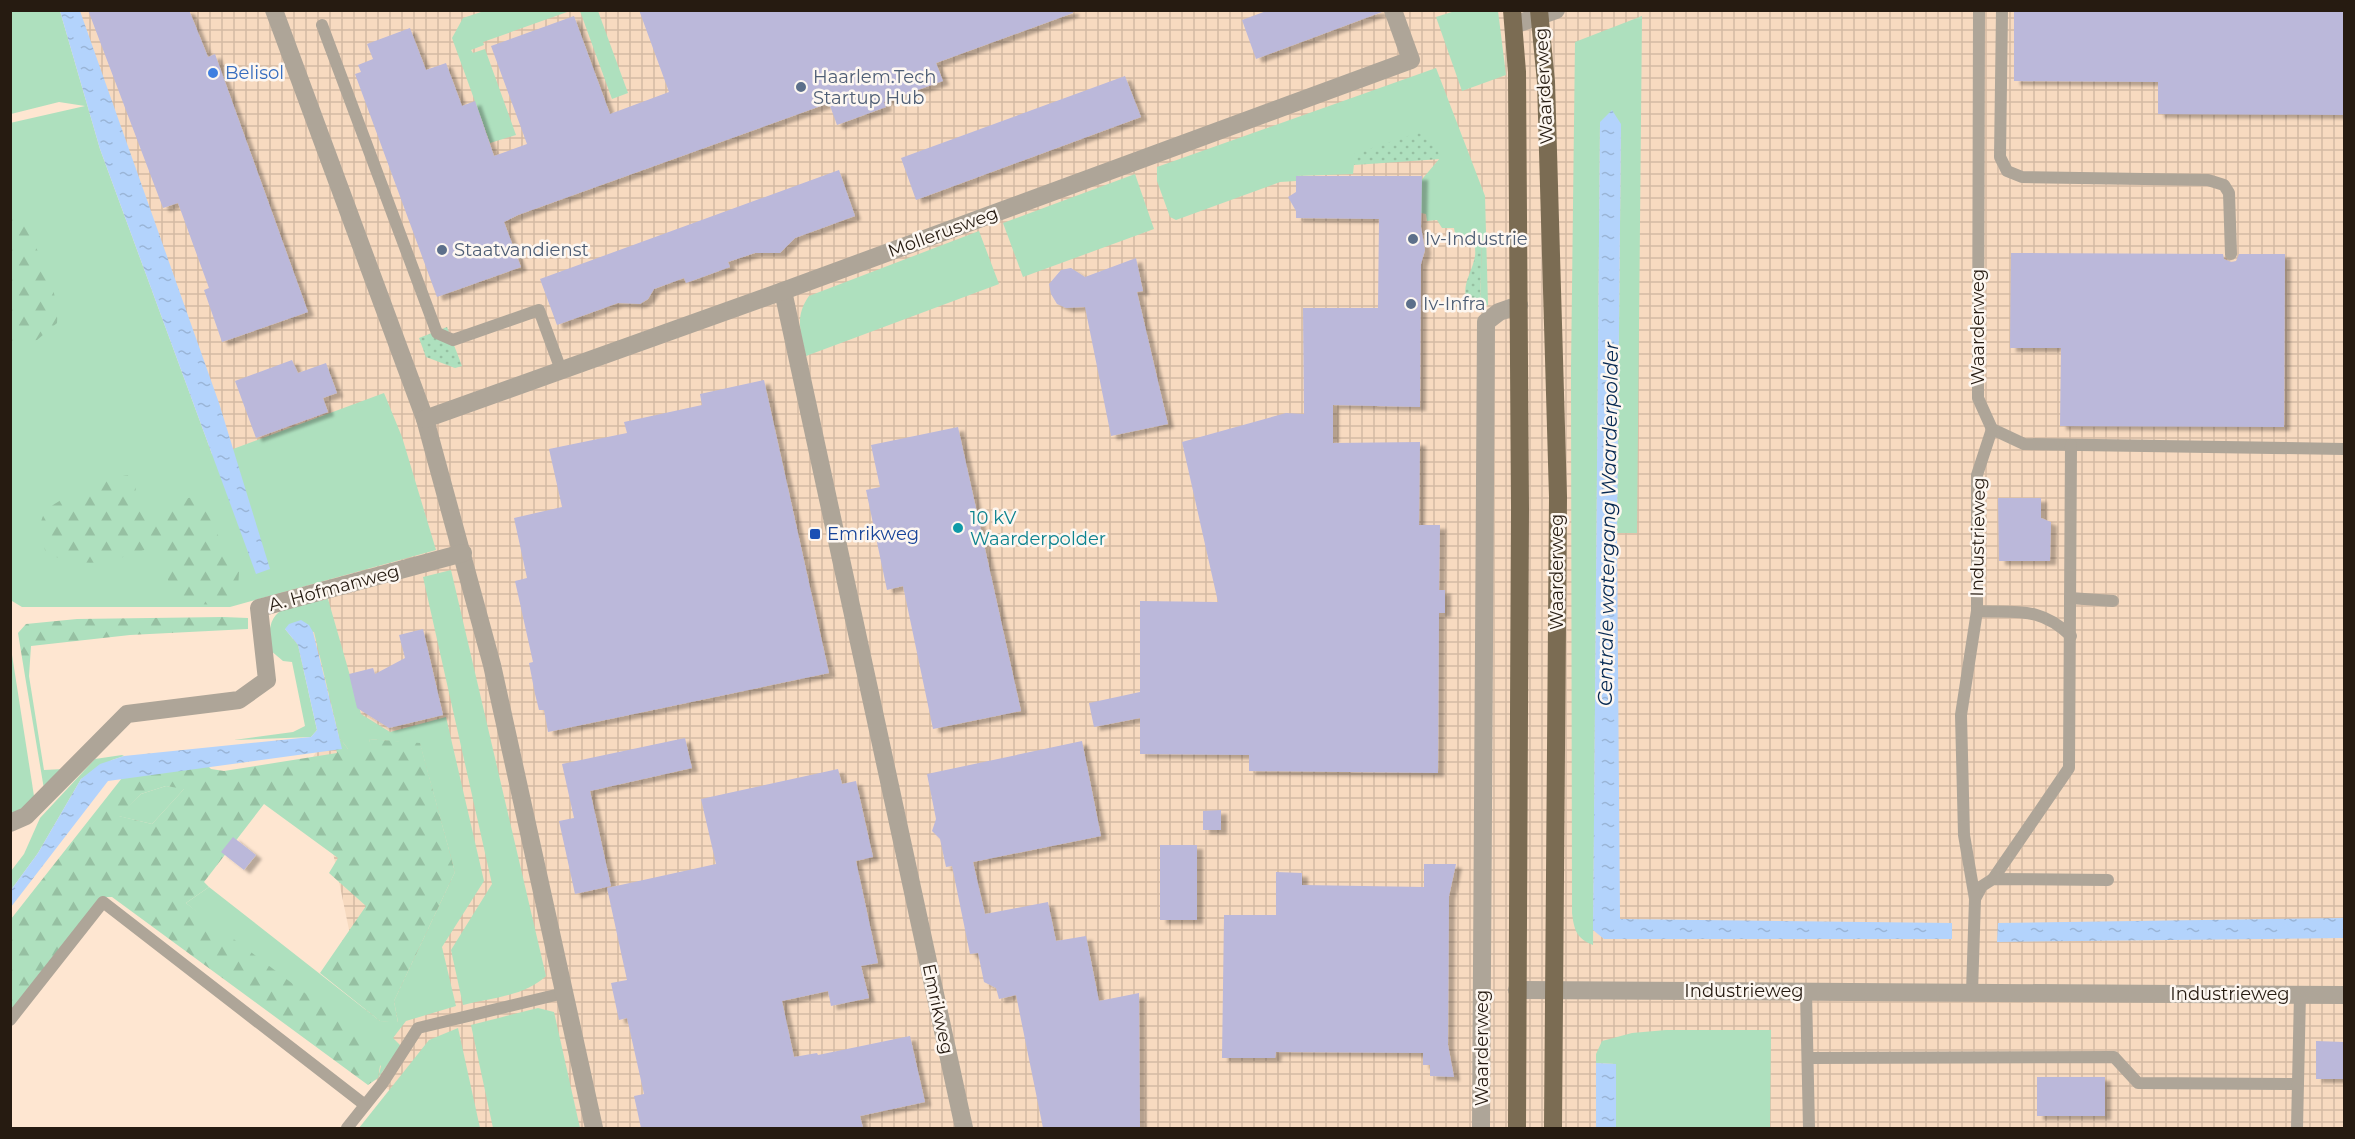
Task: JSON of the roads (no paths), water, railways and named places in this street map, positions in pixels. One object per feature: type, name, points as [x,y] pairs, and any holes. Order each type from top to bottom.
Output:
[{"type":"main road","name":"Waarderweg","points":[[1545,12],[1558,497],[1553,1128]]},
{"type":"main road","name":"Waarderweg","points":[[1513,18],[1517,72],[1519,305],[1516,1128]]},
{"type":"street","points":[[274,10],[425,419],[492,665],[594,1128]]},
{"type":"street","name":"Mollerusweg","points":[[425,419],[783,291],[1411,60],[1393,10]]},
{"type":"street","name":"Waarderweg","points":[[1513,18],[1545,12]]},
{"type":"street","name":"Emrikweg","points":[[783,291],[964,1128]]},
{"type":"street","name":"Waarderweg","points":[[1481,1128],[1486,322],[1499,312],[1519,305]]},
{"type":"street","name":"A. Hofmanweg","points":[[10,823],[26,816],[127,714],[239,700],[267,680],[259,608],[463,553]]},
{"type":"street","name":"Industrieweg","points":[[1517,990],[2344,995]]},
{"type":"lane","name":"Waarderweg","points":[[1979,10],[1978,398],[1992,429]]},
{"type":"lane","points":[[2002,10],[2000,157],[2007,171],[2022,177],[2208,180],[2224,185],[2229,193],[2231,254]]},
{"type":"lane","points":[[322,25],[436,333],[453,340],[539,310],[561,370]]},
{"type":"lane","points":[[1992,429],[2024,444],[2344,449]]},
{"type":"lane","name":"Industrieweg","points":[[1972,992],[1975,899],[1964,835],[1961,715],[1977,611],[1977,475],[1992,429]]},
{"type":"lane","points":[[1975,899],[1982,886],[1993,879],[2069,768],[2072,445]]},
{"type":"lane","points":[[2070,598],[2113,601]]},
{"type":"lane","name":"Industrieweg","points":[[1977,611],[2038,613],[2056,622],[2070,636]]},
{"type":"lane","points":[[1993,879],[2108,880]]},
{"type":"lane","points":[[10,1020],[103,902],[365,1105]]},
{"type":"lane","points":[[1806,992],[1809,1128]]},
{"type":"lane","points":[[347,1128],[418,1028],[564,993]]},
{"type":"lane","points":[[2297,1128],[2300,994]]},
{"type":"lane","points":[[1808,1058],[2114,1057],[2138,1083],[2298,1084]]},
{"type":"water","points":[[60,11],[80,11],[219,403],[270,569],[256,574],[100,149]]},
{"type":"water","name":"Centrale watergang Waarderpolder","points":[[1612,110],[1621,124],[1617,533],[1620,919],[1952,923],[1952,939],[1604,939],[1593,930],[1600,122]]},
{"type":"water","points":[[301,620],[309,625],[313,632],[342,749],[108,781],[11,907],[11,890],[38,853],[81,779],[100,764],[124,756],[311,737],[317,730],[298,645],[285,629],[289,624]]},
{"type":"water","points":[[2344,918],[2344,938],[1997,942],[1998,923]]},
{"type":"water","points":[[1596,1063],[1616,1064],[1616,1128],[1596,1128]]},
{"type":"place","name":"Belisol","points":[[213,73]]},
{"type":"place","name":"Haarlem.Tech Startup Hub","points":[[801,87]]},
{"type":"place","name":"Iv-Industrie","points":[[1413,239]]},
{"type":"place","name":"Staatvandienst","points":[[442,250]]},
{"type":"place","name":"Iv-Infra","points":[[1411,304]]},
{"type":"place","name":"10 kV Waarderpolder","points":[[958,528]]},
{"type":"place","name":"Emrikweg","points":[[815,534]]}]
